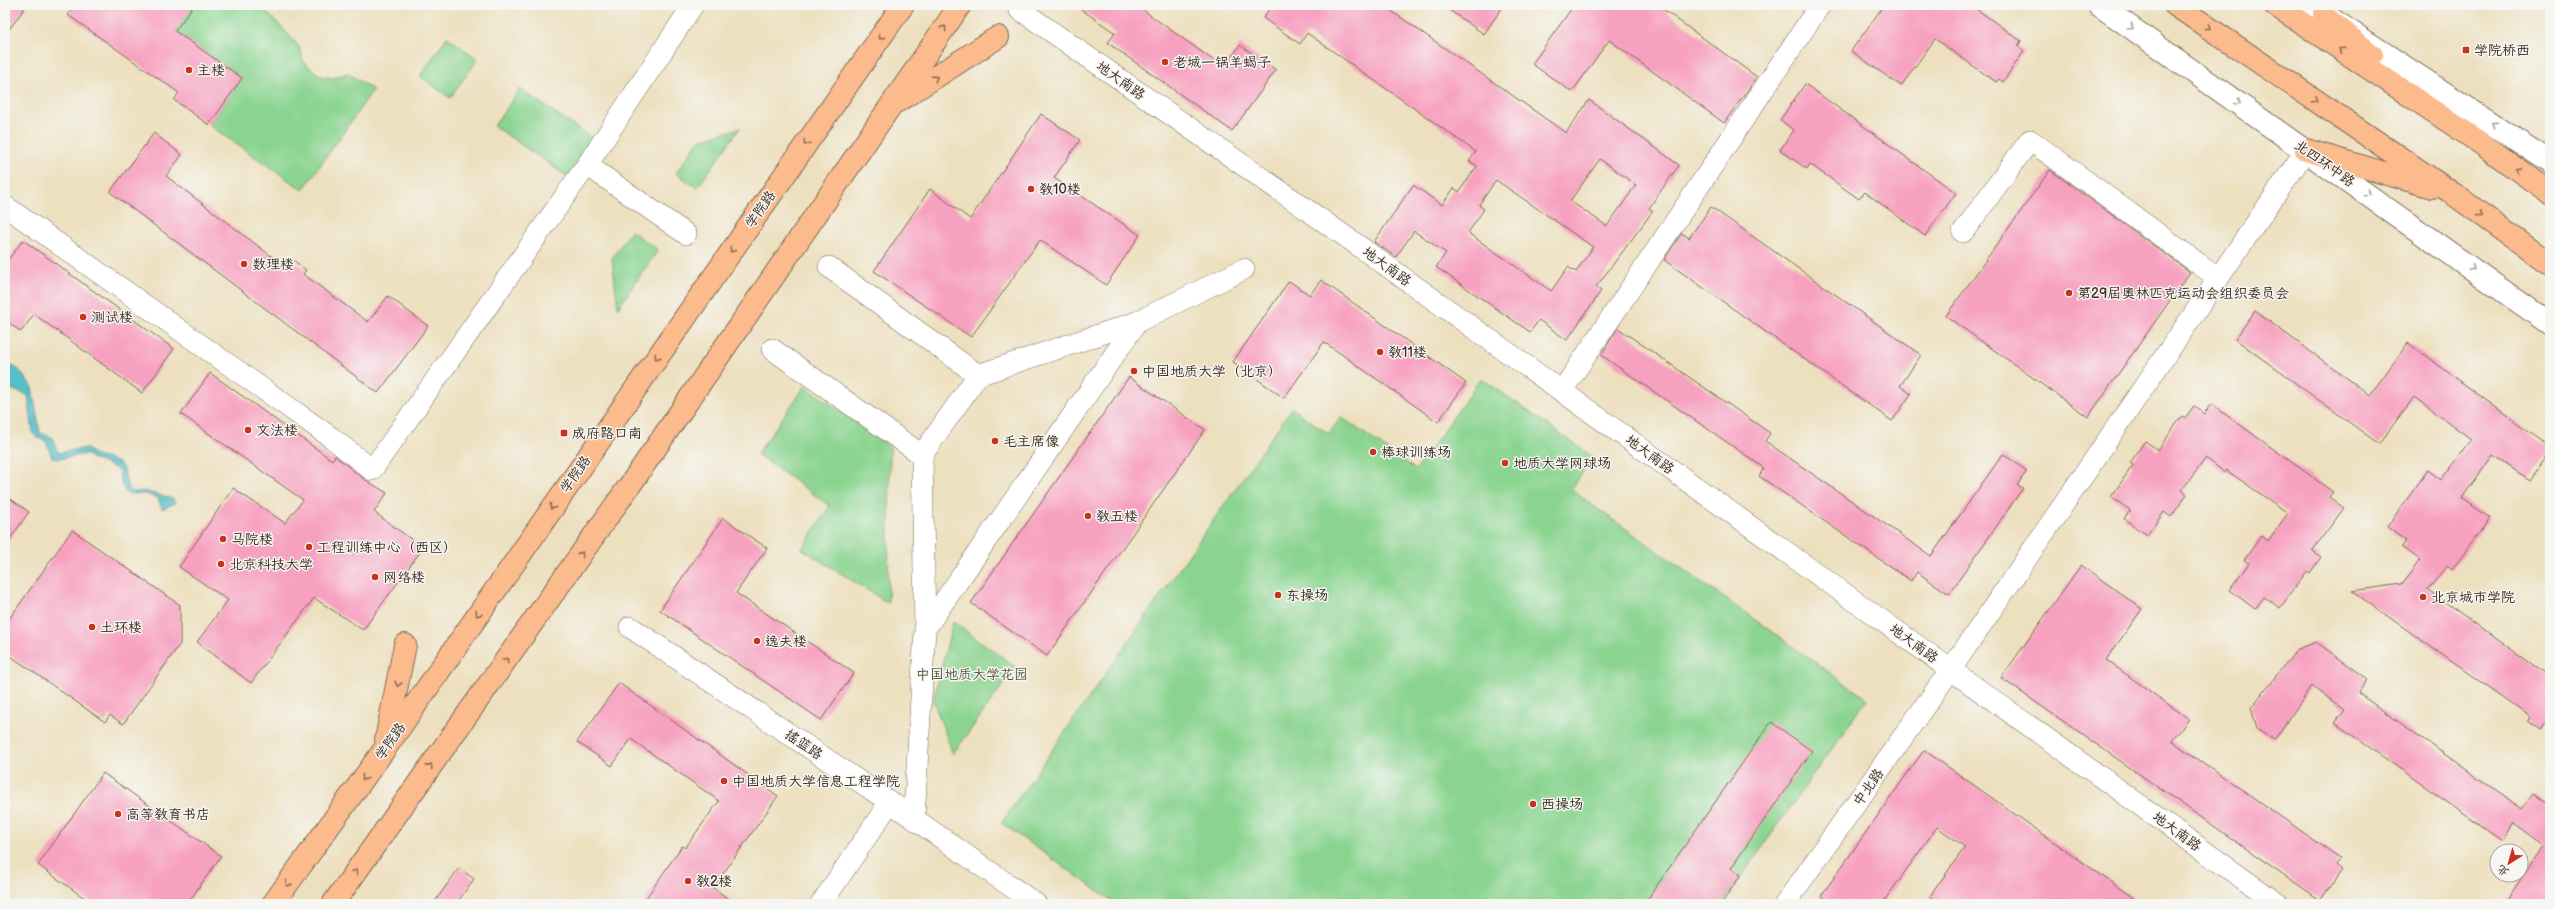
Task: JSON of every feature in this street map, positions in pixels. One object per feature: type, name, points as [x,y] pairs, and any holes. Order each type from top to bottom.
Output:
[{"type":"main road","name":"学院路","points":[[274,904],[384,750],[903,5]]},
{"type":"main road","points":[[333,904],[641,468],[960,5]]},
{"type":"main road","points":[[2176,5],[2452,194],[2550,264]]},
{"type":"main road","points":[[2275,5],[2479,142],[2550,193]]},
{"type":"main road","points":[[2317,10],[2479,142]]},
{"type":"main road","points":[[890,106],[998,37]]},
{"type":"main road","points":[[2306,150],[2452,194]]},
{"type":"main road","points":[[384,750],[405,645]]},
{"type":"street","points":[[5,206],[332,438],[372,470],[587,164],[693,5]]},
{"type":"street","points":[[1562,391],[1820,5]]},
{"type":"street","name":"北四环中路","points":[[2099,5],[2550,324]]},
{"type":"street","name":"地大南路","points":[[1019,9],[1349,239],[2278,904]]},
{"type":"street","points":[[2317,10],[2448,93],[2550,162]]},
{"type":"street","points":[[1963,232],[2030,140],[2218,278]]},
{"type":"street","name":"中北路","points":[[1785,904],[1951,669],[2306,150]]},
{"type":"street","points":[[587,164],[686,234]]},
{"type":"street","points":[[829,267],[978,375]]},
{"type":"street","points":[[914,819],[925,630],[922,455],[978,375],[1137,322],[1244,269]]},
{"type":"street","points":[[925,630],[1137,322]]},
{"type":"street","points":[[772,349],[922,455]]},
{"type":"street","name":"摇篮路","points":[[630,627],[890,802],[1036,904]]},
{"type":"street","points":[[823,903],[890,802]]},
{"type":"green space","points":[[194,5],[257,5],[277,22],[299,47],[304,63],[321,76],[332,78],[348,73],[373,90],[303,190],[209,125],[242,78],[175,31]]},
{"type":"green space","points":[[447,37],[478,59],[450,98],[420,76]]},
{"type":"green space","points":[[520,89],[600,144],[574,181],[494,126]]},
{"type":"green space","points":[[740,128],[697,188],[676,173],[699,140]]},
{"type":"green space","points":[[631,231],[658,250],[618,308],[612,258]]},
{"type":"green space","points":[[1481,378],[1593,457],[1571,490],[1867,699],[1722,904],[1117,904],[1001,823],[1292,408],[1329,434],[1341,417],[1416,470]]},
{"type":"green space","points":[[805,386],[890,447],[888,603],[802,549],[830,506],[757,454]]},
{"type":"green space","name":"中国地质大学花园","points":[[953,622],[1016,667],[953,754],[933,700]]},
{"type":"water","points":[[5,361],[19,370],[32,387],[40,433],[52,437],[58,453],[86,448],[96,456],[109,459],[120,464],[124,470],[128,489],[134,492],[144,491],[173,499],[175,503],[162,509],[158,498],[145,494],[127,494],[121,484],[119,471],[86,454],[58,459],[52,457],[46,441],[37,438],[33,433],[28,395],[5,387]]},
{"type":"building","points":[[5,5],[27,5],[5,35]]},
{"type":"building","name":"主楼","points":[[75,5],[194,5],[175,31],[242,78],[209,125],[174,100],[179,93],[68,15]]},
{"type":"building","points":[[1075,5],[1136,5],[1224,68],[1240,45],[1276,70],[1232,131],[1108,43],[1115,33]]},
{"type":"building","points":[[1272,5],[1383,5],[1566,133],[1589,100],[1679,165],[1649,208],[1653,211],[1596,287],[1601,291],[1567,340],[1539,320],[1530,332],[1436,267],[1446,253],[1414,231],[1396,257],[1374,242],[1413,185],[1442,205],[1454,188],[1459,192],[1477,166],[1469,161],[1476,152],[1307,33],[1300,44],[1263,18]],"holes":[[[1600,159],[1636,185],[1607,226],[1570,201]],[[1496,180],[1593,247],[1576,272],[1568,267],[1551,291],[1468,233],[1484,209],[1479,205]]]},
{"type":"building","points":[[1442,5],[1504,5],[1484,34]]},
{"type":"building","points":[[1574,5],[1657,5],[1757,77],[1724,123],[1609,40],[1572,92],[1532,64]]},
{"type":"building","points":[[1884,5],[1971,5],[2021,41],[2018,46],[2024,51],[2003,82],[1999,79],[1996,82],[1935,39],[1901,86],[1851,51]]},
{"type":"building","points":[[1805,84],[1956,193],[1925,236],[1865,192],[1859,199],[1810,164],[1807,169],[1780,150],[1794,130],[1780,120]]},
{"type":"building","points":[[1041,114],[1080,140],[1054,178],[1140,235],[1106,285],[1040,240],[971,337],[874,271],[930,189],[970,219]]},
{"type":"building","name":"数理楼","points":[[154,133],[182,155],[166,176],[287,268],[293,260],[306,270],[303,274],[368,322],[388,296],[428,326],[378,393],[110,192]]},
{"type":"building","name":"第29届奥林匹克运动会组织委员会","points":[[2050,170],[2190,272],[2088,417],[1946,316]]},
{"type":"building","points":[[1711,207],[1921,355],[1900,386],[1911,394],[1892,421],[1664,260],[1682,233],[1689,238]]},
{"type":"building","name":"测试楼","points":[[23,240],[174,349],[142,393],[34,314],[21,332],[5,320],[5,264]]},
{"type":"building","name":"教11楼","points":[[1321,280],[1466,383],[1438,422],[1324,342],[1284,398],[1233,362],[1289,281],[1310,295]]},
{"type":"building","points":[[2255,311],[2370,395],[2408,343],[2550,447],[2550,451],[2529,480],[2493,455],[2462,498],[2490,518],[2452,570],[2447,565],[2428,590],[2550,677],[2550,716],[2540,730],[2528,721],[2530,717],[2352,591],[2402,584],[2420,560],[2402,547],[2406,541],[2387,527],[2428,470],[2441,480],[2471,439],[2414,397],[2379,444],[2235,339]]},
{"type":"building","points":[[1618,328],[1770,433],[1765,441],[1931,556],[2003,454],[2027,471],[2017,485],[2023,488],[1949,594],[1917,572],[1911,581],[1759,476],[1764,468],[1601,355]]},
{"type":"building","points":[[210,373],[332,460],[335,456],[364,479],[387,493],[374,512],[423,548],[363,630],[314,598],[251,683],[197,642],[228,600],[179,567],[233,488],[285,523],[303,500],[181,414]]},
{"type":"building","name":"教五楼","points":[[1129,377],[1205,430],[1047,656],[971,603]]},
{"type":"building","points":[[2211,404],[2333,492],[2329,497],[2344,508],[2312,551],[2321,557],[2310,573],[2307,571],[2280,608],[2264,597],[2255,609],[2230,590],[2249,563],[2244,560],[2261,536],[2268,541],[2288,513],[2226,470],[2224,472],[2206,458],[2182,490],[2187,494],[2171,517],[2164,512],[2147,535],[2124,519],[2130,510],[2111,497],[2133,465],[2130,463],[2145,441],[2158,450],[2182,416],[2185,418],[2194,406],[2204,414]]},
{"type":"building","points":[[5,495],[29,512],[5,546]]},
{"type":"building","name":"逸夫楼","points":[[723,518],[767,548],[736,593],[854,673],[821,720],[660,610]]},
{"type":"building","name":"土环楼","points":[[72,530],[180,605],[180,644],[123,724],[110,715],[105,722],[5,652],[5,625]]},
{"type":"building","points":[[2081,565],[2142,609],[2106,660],[2189,719],[2172,741],[2340,858],[2335,865],[2341,870],[2320,900],[2001,678]]},
{"type":"building","points":[[2316,642],[2368,679],[2358,693],[2522,809],[2533,794],[2550,806],[2550,904],[2504,904],[2518,883],[2529,883],[2529,867],[2544,845],[2514,823],[2502,841],[2335,723],[2345,710],[2312,686],[2274,740],[2257,728],[2251,708],[2296,650]]},
{"type":"building","name":"中国地质大学信息工程学院","points":[[619,683],[778,796],[713,888],[736,904],[642,904],[682,846],[685,848],[719,801],[631,739],[612,766],[577,742]]},
{"type":"building","points":[[1771,722],[1812,751],[1731,868],[1741,875],[1721,904],[1644,904]]},
{"type":"building","points":[[1924,750],[2142,904],[1942,904],[1930,896],[1965,847],[1937,827],[1882,904],[1832,904],[1821,896]]},
{"type":"building","name":"高等教育书店","points":[[103,773],[221,856],[187,904],[93,904],[38,865]]},
{"type":"building","points":[[459,868],[474,879],[456,904],[433,904]]},
{"type":"place","name":"学院桥西","points":[[2466,50]]},
{"type":"place","name":"老城一锅羊蝎子","points":[[1165,62]]},
{"type":"place","name":"主楼","points":[[189,70]]},
{"type":"place","name":"教10楼","points":[[1031,189]]},
{"type":"place","name":"数理楼","points":[[244,264]]},
{"type":"place","name":"第29届奥林匹克运动会组织委员会","points":[[2069,293]]},
{"type":"place","name":"测试楼","points":[[83,317]]},
{"type":"place","name":"教11楼","points":[[1380,352]]},
{"type":"place","name":"中国地质大学（北京）","points":[[1134,371]]},
{"type":"place","name":"文法楼","points":[[248,430]]},
{"type":"place","name":"成府路口南","points":[[564,433]]},
{"type":"place","name":"毛主席像","points":[[995,441]]},
{"type":"place","name":"棒球训练场","points":[[1373,452]]},
{"type":"place","name":"地质大学网球场","points":[[1505,463]]},
{"type":"place","name":"教五楼","points":[[1088,516]]},
{"type":"place","name":"马院楼","points":[[223,539]]},
{"type":"place","name":"工程训练中心（西区）","points":[[309,547]]},
{"type":"place","name":"北京科技大学","points":[[221,564]]},
{"type":"place","name":"网络楼","points":[[375,577]]},
{"type":"place","name":"东操场","points":[[1278,595]]},
{"type":"place","name":"北京城市学院","points":[[2423,597]]},
{"type":"place","name":"土环楼","points":[[92,627]]},
{"type":"place","name":"逸夫楼","points":[[757,641]]},
{"type":"place","name":"中国地质大学信息工程学院","points":[[724,781]]},
{"type":"place","name":"西操场","points":[[1533,804]]},
{"type":"place","name":"高等教育书店","points":[[118,814]]},
{"type":"place","name":"教2楼","points":[[688,881]]}]
